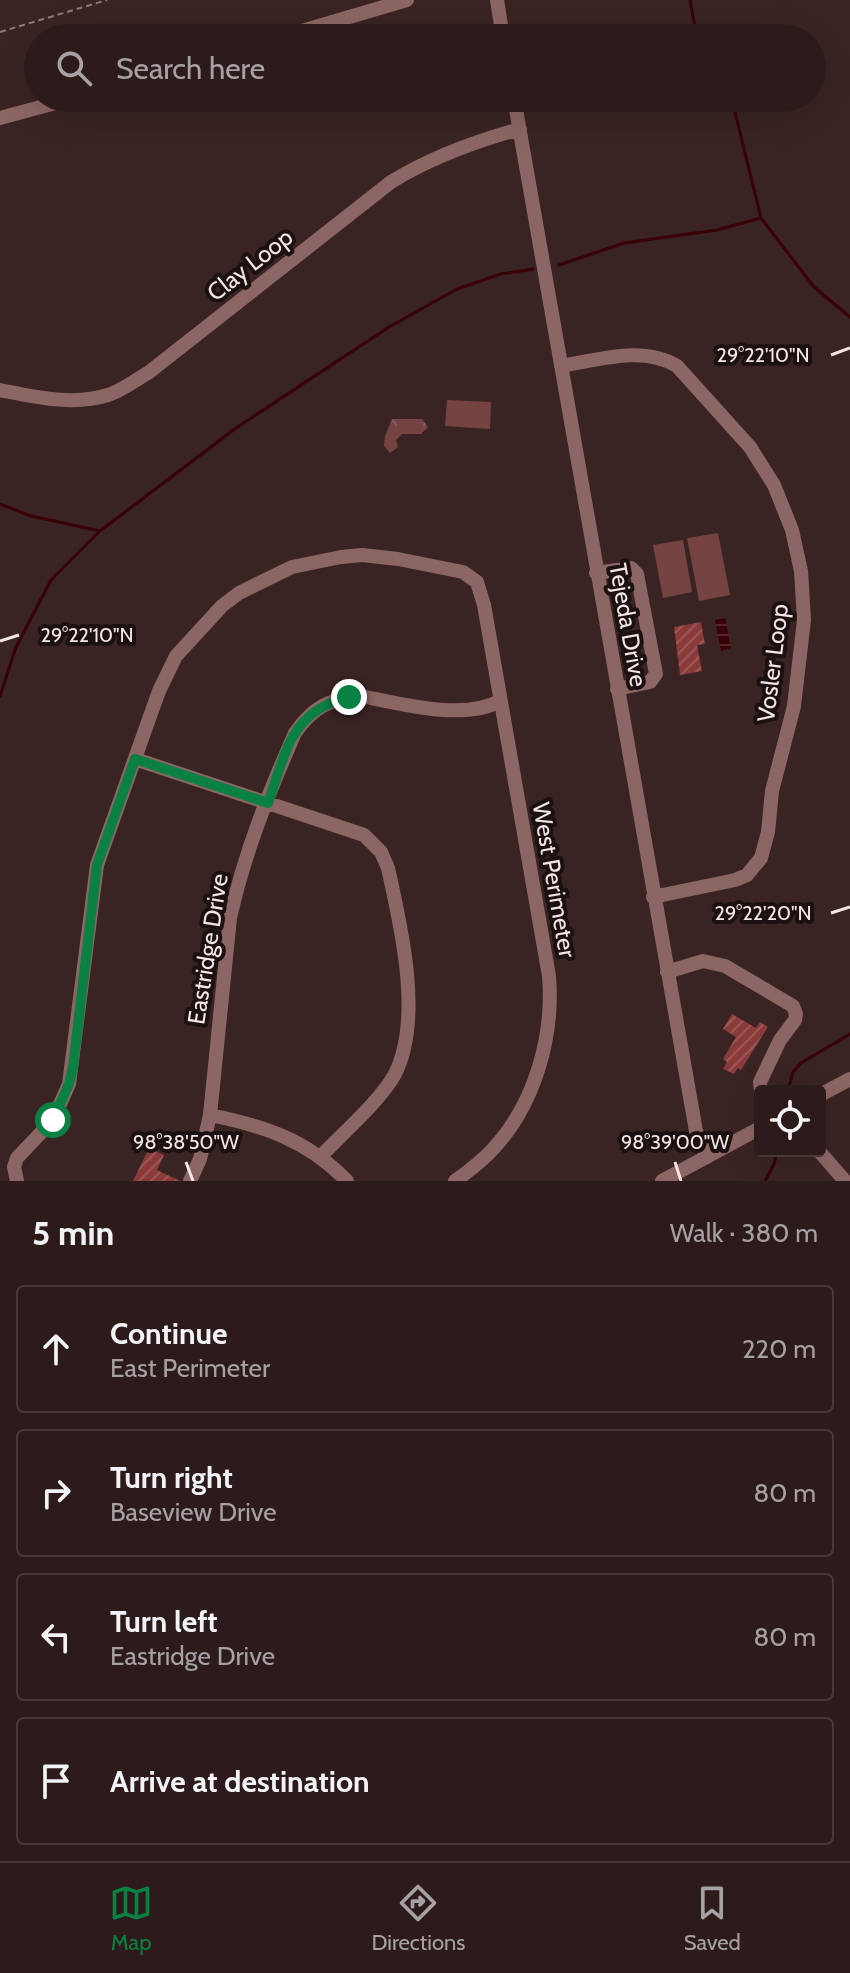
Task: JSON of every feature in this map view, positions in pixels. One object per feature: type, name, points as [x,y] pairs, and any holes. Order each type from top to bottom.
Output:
[{"type":"street","points":[[326,24],[407,0]]},
{"type":"street","points":[[497,0],[501,24]]},
{"type":"street","points":[[0,118],[24,112]]},
{"type":"street","name":"Tejeda Drive","points":[[517,112],[653,897],[696,1131],[707,1157]]},
{"type":"street","name":"Clay Loop","points":[[0,390],[68,401],[111,394],[148,373],[391,182],[425,164],[520,129]]},
{"type":"street","name":"Vosler Loop","points":[[561,366],[639,355],[664,358],[677,366],[763,465],[792,530],[801,571],[804,620],[794,706],[772,791],[768,832],[761,858],[747,875],[735,880],[653,897]]},
{"type":"street","name":"West Perimeter","points":[[135,759],[159,691],[176,656],[222,606],[248,588],[292,567],[362,555],[458,571],[477,582],[484,605],[549,976],[550,1011],[544,1048],[533,1085],[517,1116],[494,1148],[455,1181]]},
{"type":"street","points":[[596,573],[631,568],[637,574],[656,674],[650,682],[617,689]]},
{"type":"street","name":"Eastridge Drive","points":[[190,1181],[200,1159],[210,1115],[230,918],[243,864],[295,733],[306,716],[320,706],[361,696],[452,711],[491,706],[500,701]]},
{"type":"street","points":[[17,1181],[14,1167],[17,1158],[53,1120],[69,1084],[97,865],[135,759],[364,835],[381,852],[393,888],[409,991],[408,1032],[394,1075],[321,1156]]},
{"type":"street","points":[[667,972],[703,961],[725,966],[793,1006],[795,1020],[780,1040],[760,1085]]},
{"type":"street","points":[[826,1092],[850,1079]]},
{"type":"street","points":[[210,1115],[264,1127],[321,1156],[347,1181]]},
{"type":"street","points":[[662,1181],[754,1131]]},
{"type":"street","points":[[824,1157],[845,1181]]},
{"type":"path","points":[[27,24],[107,0]]},
{"type":"path","points":[[0,32],[24,25]]},
{"type":"green space","points":[[447,400],[491,402],[490,429],[445,426]]},
{"type":"green space","points":[[392,419],[422,419],[428,427],[421,434],[402,434],[396,440],[398,447],[390,453],[384,446]]},
{"type":"green space","points":[[718,533],[730,595],[699,601],[687,538]]},
{"type":"green space","points":[[683,540],[692,592],[663,598],[653,545]]},
{"type":"shaded area","points":[[725,618],[731,648],[721,651],[715,620]]},
{"type":"building","points":[[701,622],[705,644],[697,645],[702,671],[680,675],[674,627]]},
{"type":"building","points":[[732,1014],[756,1028],[760,1022],[768,1027],[741,1070],[738,1068],[734,1074],[723,1069],[727,1062],[723,1059],[736,1037],[723,1029]]},
{"type":"building","points":[[149,1148],[164,1155],[157,1170],[180,1181],[133,1181]]},
{"type":"waterway","points":[[690,0],[694,24]]},
{"type":"waterway","points":[[735,112],[761,218],[814,287],[850,317]]},
{"type":"waterway","points":[[559,265],[624,243],[717,230],[761,218]]},
{"type":"waterway","points":[[0,696],[16,647],[51,580],[100,531],[236,428],[389,327],[457,289],[501,274],[533,269]]},
{"type":"waterway","points":[[0,504],[31,516],[100,531]]},
{"type":"waterway","points":[[790,1085],[793,1072],[801,1063],[850,1034]]},
{"type":"waterway","points":[[765,1181],[776,1157]]},
{"type":"route","points":[[53,1120],[65,1096],[73,1067],[97,865],[135,759],[268,803],[287,751],[306,716],[320,706],[349,697]]}]
